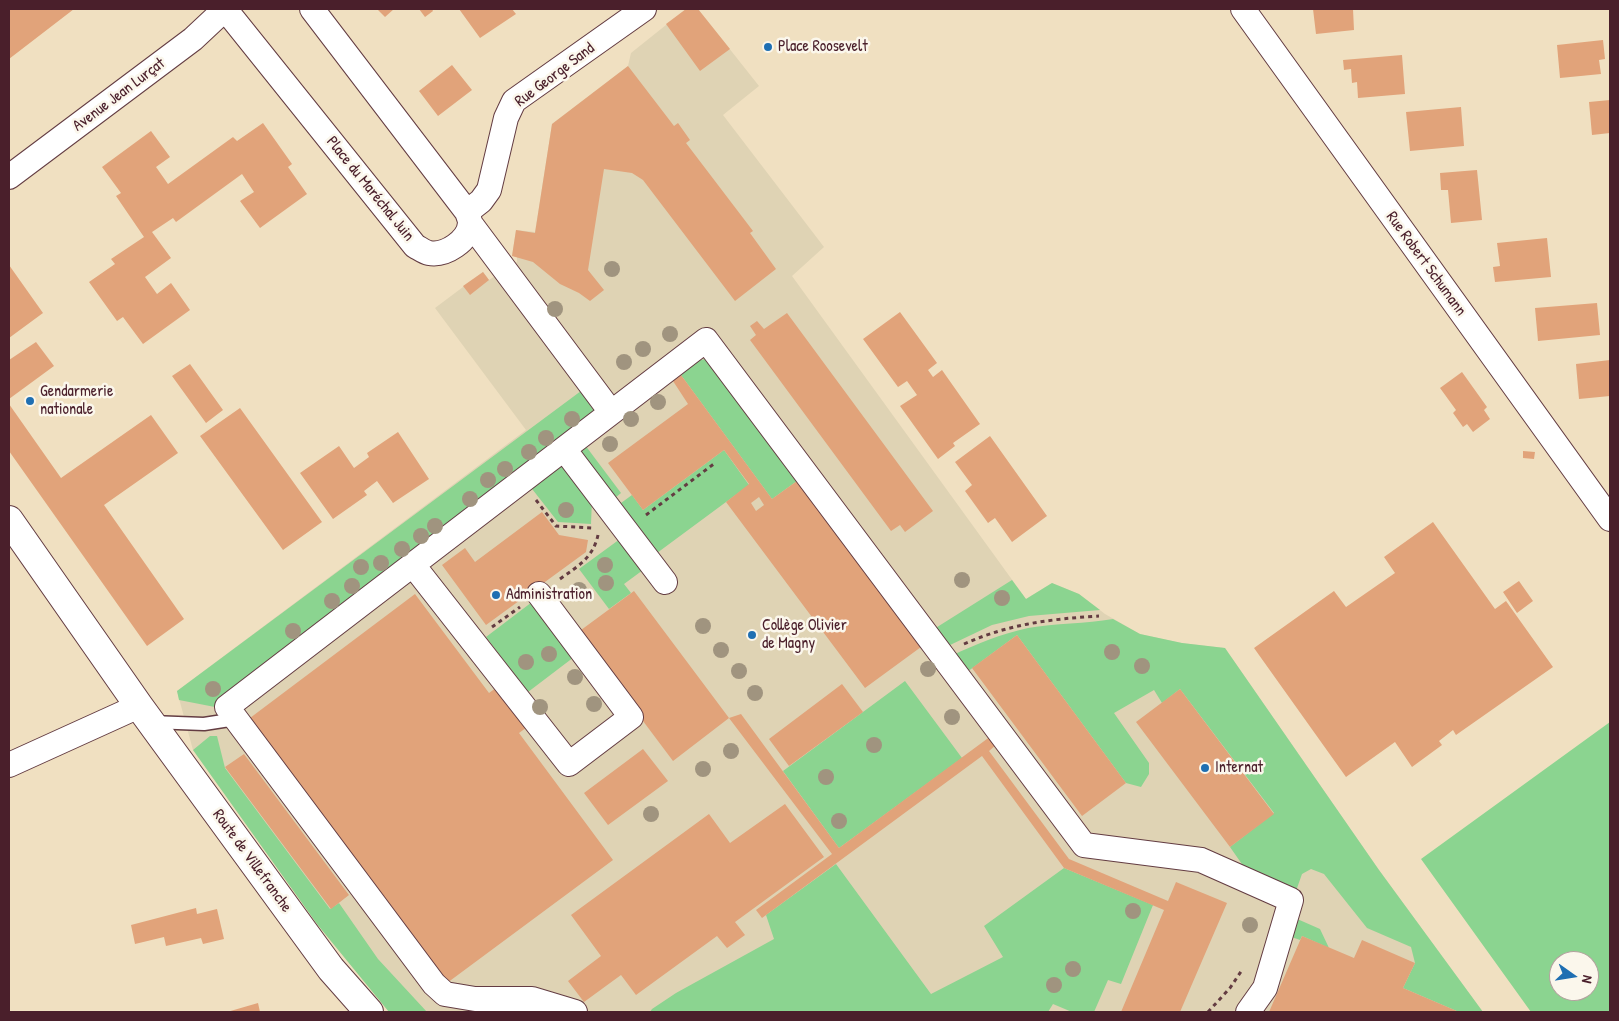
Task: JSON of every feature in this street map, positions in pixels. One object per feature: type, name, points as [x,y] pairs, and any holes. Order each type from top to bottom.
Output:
[{"type":"main road","name":"Route de Villefranche","points":[[9,520],[145,714],[331,969],[369,1012]]},
{"type":"street","name":"Place du Maréchal Juin","points":[[225,9],[415,246],[428,253],[441,253],[455,246],[466,235],[468,218]]},
{"type":"street","name":"Avenue Jean Lurçat","points":[[9,177],[193,39],[225,9]]},
{"type":"street","points":[[312,9],[612,412]]},
{"type":"street","name":"Rue George Sand","points":[[468,218],[489,190],[506,118],[514,101],[644,9]]},
{"type":"street","name":"Rue Robert Schumann","points":[[1242,9],[1610,519]]},
{"type":"street","points":[[575,1012],[532,998],[475,999],[445,994],[434,984],[227,707],[706,340],[1084,845],[1201,860],[1291,900],[1265,988],[1248,1012]]},
{"type":"street","points":[[564,449],[665,582]]},
{"type":"street","points":[[413,565],[569,764],[631,717],[539,594]]},
{"type":"street","points":[[9,765],[145,714]]},
{"type":"lane","points":[[145,714],[204,724],[236,719]]},
{"type":"path","points":[[626,531],[715,463]]},
{"type":"path","points":[[522,482],[556,526],[599,529]]},
{"type":"path","points":[[940,654],[988,633],[1029,622],[1099,616]]},
{"type":"path","points":[[1208,1012],[1230,988],[1245,963]]},
{"type":"shaded area","points":[[686,9],[698,9],[759,86],[723,115],[824,247],[792,276],[1026,599],[1052,583],[1079,594],[1105,614],[1140,634],[1182,643],[1225,648],[1379,870],[1483,1012],[389,1012],[317,924],[193,750],[177,691],[526,430],[435,308],[483,272],[489,280],[517,262],[517,257],[512,256],[516,230],[535,232],[552,124],[628,66],[631,53]]},
{"type":"green space","points":[[705,359],[714,362],[797,481],[772,499],[681,375],[697,361]]},
{"type":"green space","points":[[581,391],[597,415],[336,613],[234,686],[220,708],[179,700],[177,691]]},
{"type":"green space","points":[[585,445],[621,493],[615,498],[579,450]]},
{"type":"green space","points":[[724,450],[749,485],[657,553],[621,503],[632,495],[643,510]]},
{"type":"green space","points":[[563,462],[592,499],[591,524],[558,522],[529,485]]},
{"type":"green space","points":[[620,539],[643,570],[624,584],[631,593],[609,609],[579,569]]},
{"type":"green space","points":[[1012,580],[1026,599],[1052,583],[1079,594],[1100,610],[1029,616],[992,625],[948,646],[934,629]]},
{"type":"green space","points":[[536,599],[578,654],[528,692],[486,637]]},
{"type":"green space","points":[[1113,619],[1140,634],[1182,643],[1225,648],[1379,870],[1483,1012],[1459,1012],[1403,988],[1415,963],[1411,947],[1367,928],[1324,874],[1311,869],[1302,874],[1296,891],[1244,867],[1230,847],[1274,813],[1180,689],[1162,703],[1154,690],[1114,713],[1149,763],[1149,774],[1141,787],[1126,783],[1017,635],[967,672],[951,656],[1008,633],[1028,628]]},
{"type":"green space","points":[[905,681],[962,758],[839,848],[783,771]]},
{"type":"green space","points":[[1610,722],[1610,1012],[1531,1012],[1421,859]]},
{"type":"green space","points":[[210,736],[217,736],[225,768],[330,909],[339,903],[378,959],[427,1012],[389,1012],[317,924],[193,750]]},
{"type":"green space","points":[[836,864],[931,994],[1003,957],[984,926],[1064,868],[1153,905],[1121,984],[1108,980],[1094,1012],[1072,1012],[1053,1004],[1048,1012],[650,1012],[676,993],[774,939],[766,915]]},
{"type":"green space","points":[[1295,918],[1320,929],[1329,948],[1302,936],[1300,940],[1286,935]]},
{"type":"building","points":[[9,9],[74,9],[9,59]]},
{"type":"building","points":[[377,9],[394,9],[385,17]]},
{"type":"building","points":[[419,9],[432,9],[433,11],[425,17]]},
{"type":"building","points":[[459,9],[512,9],[516,14],[480,38]]},
{"type":"building","points":[[686,9],[698,9],[730,49],[700,71],[666,24]]},
{"type":"building","points":[[1313,9],[1353,9],[1354,30],[1316,34]]},
{"type":"building","points":[[1603,40],[1605,59],[1599,60],[1601,74],[1560,78],[1557,45]]},
{"type":"building","points":[[1402,55],[1405,94],[1358,98],[1357,82],[1352,83],[1351,69],[1344,70],[1343,60]]},
{"type":"building","points":[[452,65],[472,90],[438,116],[419,91]]},
{"type":"building","points":[[628,66],[674,126],[678,123],[690,140],[686,143],[753,231],[750,233],[776,269],[735,301],[643,180],[632,173],[604,169],[588,270],[604,290],[590,301],[579,293],[560,284],[533,262],[512,256],[516,230],[535,233],[552,124]]},
{"type":"building","points":[[1610,100],[1610,133],[1592,135],[1589,102]]},
{"type":"building","points":[[1461,107],[1464,146],[1410,151],[1406,112]]},
{"type":"building","points":[[263,123],[292,164],[288,167],[307,194],[260,228],[240,201],[254,192],[242,174],[176,222],[173,218],[152,232],[171,258],[145,277],[157,294],[171,283],[190,310],[143,344],[123,317],[117,321],[89,282],[115,264],[111,259],[144,237],[116,196],[121,193],[102,167],[151,131],[170,157],[156,167],[168,184],[233,137],[237,141]]},
{"type":"building","points":[[1477,170],[1482,220],[1451,223],[1448,190],[1441,190],[1440,173]]},
{"type":"building","points":[[1547,238],[1551,277],[1495,282],[1493,267],[1500,266],[1497,243]]},
{"type":"building","points":[[9,265],[43,313],[9,338]]},
{"type":"building","points":[[483,272],[489,280],[470,295],[463,286]]},
{"type":"building","points":[[1597,303],[1600,335],[1538,341],[1535,308]]},
{"type":"building","points":[[900,312],[937,363],[928,370],[933,377],[942,370],[980,424],[953,443],[955,446],[938,459],[900,406],[917,395],[907,381],[898,387],[863,339]]},
{"type":"building","points":[[787,313],[933,511],[905,532],[900,525],[891,531],[750,340],[756,335],[750,326],[757,321],[764,329]]},
{"type":"building","points":[[36,342],[54,366],[9,399],[9,360]]},
{"type":"building","points":[[1610,360],[1610,396],[1579,399],[1576,364]]},
{"type":"building","points":[[190,364],[223,410],[206,423],[172,376]]},
{"type":"building","points":[[1462,372],[1487,407],[1484,410],[1490,419],[1473,432],[1467,424],[1463,427],[1453,413],[1456,410],[1440,388]]},
{"type":"building","points":[[681,375],[772,499],[797,481],[921,647],[865,688],[726,502],[749,484],[724,450],[643,510],[608,463],[688,404],[673,381]],"holes":[[[759,497],[764,505],[756,511],[751,503]]]},
{"type":"building","points":[[9,404],[61,478],[151,415],[178,453],[104,505],[184,619],[147,646],[9,451]]},
{"type":"building","points":[[240,408],[322,522],[283,550],[200,436]]},
{"type":"building","points":[[398,432],[429,479],[393,503],[377,481],[364,491],[367,495],[333,519],[300,473],[339,446],[354,468],[369,457],[367,453]]},
{"type":"building","points":[[990,436],[1047,516],[1012,542],[995,518],[988,523],[965,491],[972,485],[955,462]]},
{"type":"building","points":[[1523,451],[1535,452],[1534,459],[1523,458]]},
{"type":"building","name":"Administration","points":[[542,512],[559,535],[588,540],[586,552],[486,625],[442,565],[465,548],[475,562]]},
{"type":"building","points":[[1433,522],[1495,609],[1506,601],[1553,667],[1456,735],[1453,730],[1439,741],[1442,745],[1412,767],[1395,742],[1346,777],[1254,648],[1334,591],[1346,607],[1395,573],[1384,557]]},
{"type":"building","points":[[1519,581],[1533,601],[1517,613],[1503,592]]},
{"type":"building","points":[[634,591],[729,718],[673,761],[577,633]]},
{"type":"building","points":[[415,594],[489,693],[504,682],[534,722],[519,733],[613,860],[447,983],[250,718]]},
{"type":"building","points":[[1017,635],[1126,783],[1082,816],[972,668]]},
{"type":"building","points":[[842,684],[863,712],[789,766],[769,739]]},
{"type":"building","name":"Internat","points":[[1180,689],[1274,814],[1230,847],[1136,722]]},
{"type":"building","points":[[741,714],[839,848],[991,736],[997,744],[989,751],[1069,859],[1168,901],[1176,882],[1227,903],[1180,1012],[1121,1012],[1164,910],[1064,868],[982,756],[762,918],[756,910],[832,854],[729,718]]},
{"type":"building","points":[[643,749],[668,781],[608,825],[584,793]]},
{"type":"building","points":[[244,754],[349,895],[331,909],[225,767]]},
{"type":"building","points":[[785,804],[824,857],[735,922],[745,935],[727,948],[717,936],[636,995],[621,975],[584,1002],[568,981],[601,956],[571,915],[709,814],[730,843]]},
{"type":"building","points":[[196,908],[197,914],[217,909],[224,939],[203,944],[201,938],[166,946],[164,937],[135,944],[131,925]]},
{"type":"building","points":[[1302,936],[1354,958],[1362,940],[1415,963],[1403,988],[1459,1012],[1269,1012]]},
{"type":"building","points":[[258,1003],[260,1012],[227,1012]]},
{"type":"place","name":"Place Roosevelt","points":[[768,47]]},
{"type":"place","name":"Gendarmerie nationale","points":[[30,401]]},
{"type":"place","name":"Administration","points":[[496,595]]},
{"type":"place","name":"Collège Olivier de Magny","points":[[752,635]]},
{"type":"place","name":"Internat","points":[[1205,768]]}]
